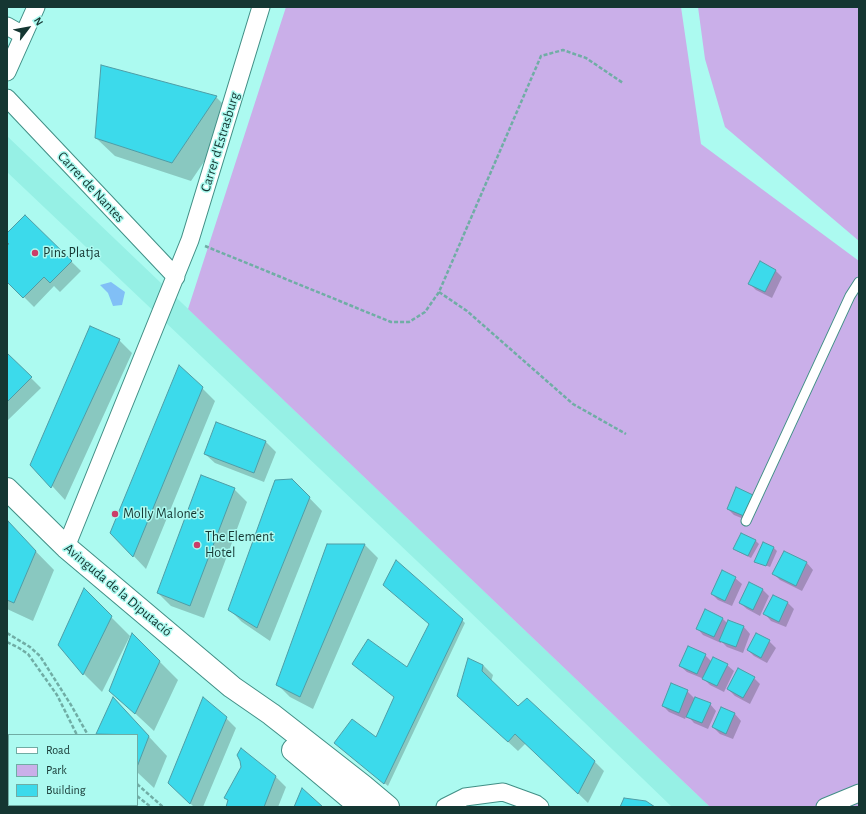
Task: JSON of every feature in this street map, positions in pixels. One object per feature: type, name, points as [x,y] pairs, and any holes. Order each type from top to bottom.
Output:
[{"type":"street","points":[[7,72],[36,7]]},
{"type":"street","name":"Carrer d'Estrasburg","points":[[66,547],[190,240],[261,7]]},
{"type":"street","points":[[7,26],[23,35]]},
{"type":"street","name":"Carrer de Nantes","points":[[7,98],[176,277]]},
{"type":"street","name":"Avinguda de la Diputació","points":[[7,489],[66,547],[232,687],[271,714],[388,807]]},
{"type":"street","name":"Avinguda de la Diputació","points":[[232,687],[284,742],[361,807]]},
{"type":"street","points":[[284,742],[305,747],[374,807]]},
{"type":"street","points":[[445,807],[465,797],[503,792],[536,804],[540,807]]},
{"type":"street","points":[[825,807],[859,793]]},
{"type":"lane","points":[[746,521],[850,296],[859,282]]},
{"type":"path","points":[[190,240],[391,322],[409,322],[425,312],[439,292],[541,56],[563,50],[586,58],[623,83]]},
{"type":"path","points":[[439,292],[467,311],[573,404],[626,434]]},
{"type":"path","points":[[7,633],[30,646],[40,656],[87,734]]},
{"type":"path","points":[[7,642],[28,654],[57,695],[76,734]]},
{"type":"path","points":[[138,785],[163,807]]},
{"type":"path","points":[[138,797],[151,807]]},
{"type":"shaded area","points":[[7,136],[710,807],[672,807],[437,580],[7,172]]},
{"type":"shaded area","points":[[111,282],[125,292],[122,305],[113,306],[108,293],[100,285]]},
{"type":"green space","points":[[286,7],[681,7],[701,144],[859,261],[859,807],[710,807],[188,309]]},
{"type":"green space","points":[[698,7],[859,7],[859,241],[725,127],[705,59]]},
{"type":"building","points":[[101,65],[217,96],[172,163],[95,138]]},
{"type":"building","name":"Pins Platja","points":[[25,215],[72,261],[50,283],[44,277],[23,298],[7,282],[7,245],[9,244],[7,242],[7,233]]},
{"type":"building","points":[[760,261],[776,270],[765,292],[748,284]]},
{"type":"building","points":[[90,326],[120,339],[51,488],[30,465]]},
{"type":"building","points":[[7,353],[32,377],[7,402]]},
{"type":"building","points":[[179,365],[203,387],[133,557],[110,533]]},
{"type":"building","points":[[216,422],[266,441],[254,473],[204,454]]},
{"type":"building","points":[[201,475],[235,488],[190,606],[157,593]]},
{"type":"building","points":[[292,479],[310,497],[257,628],[228,610],[275,480]]},
{"type":"building","points":[[736,487],[753,495],[744,516],[727,509]]},
{"type":"building","points":[[8,521],[36,551],[14,603],[7,600]]},
{"type":"building","points":[[741,533],[756,540],[748,556],[733,549]]},
{"type":"building","points":[[763,542],[774,547],[766,566],[754,562]]},
{"type":"building","points":[[327,544],[365,544],[300,697],[276,685]]},
{"type":"building","points":[[784,551],[807,562],[796,586],[772,574]]},
{"type":"building","points":[[396,560],[463,619],[384,784],[334,743],[352,719],[376,737],[394,697],[352,664],[368,639],[407,667],[429,624],[383,585]]},
{"type":"building","points":[[722,570],[736,577],[725,601],[711,594]]},
{"type":"building","points":[[749,582],[763,589],[753,610],[739,603]]},
{"type":"building","points":[[84,588],[112,616],[83,675],[58,645]]},
{"type":"building","points":[[773,595],[788,602],[779,622],[763,614]]},
{"type":"building","points":[[705,609],[723,618],[714,637],[696,629]]},
{"type":"building","points":[[728,620],[744,626],[736,647],[719,641]]},
{"type":"building","points":[[132,633],[160,661],[135,714],[109,691]]},
{"type":"building","points":[[756,633],[770,640],[761,658],[747,650]]},
{"type":"building","points":[[688,646],[706,654],[697,674],[679,666]]},
{"type":"building","points":[[713,657],[728,664],[717,686],[702,679]]},
{"type":"building","points":[[468,658],[483,665],[482,671],[518,706],[527,698],[595,761],[578,794],[515,734],[508,742],[457,696]]},
{"type":"building","points":[[738,668],[755,677],[743,698],[727,689]]},
{"type":"building","points":[[671,683],[688,690],[679,713],[662,706]]},
{"type":"building","points":[[113,697],[149,736],[138,764],[138,734],[96,734]]},
{"type":"building","points":[[203,697],[227,717],[190,804],[168,783]]},
{"type":"building","points":[[695,697],[711,703],[702,723],[686,717]]},
{"type":"building","points":[[721,707],[735,713],[726,734],[712,727]]},
{"type":"building","points":[[241,748],[276,776],[264,807],[226,807],[228,800],[224,798],[241,767],[237,755]]},
{"type":"building","points":[[302,788],[323,807],[294,807]]},
{"type":"building","points":[[624,798],[646,801],[655,807],[620,807]]},
{"type":"place","name":"Pins Platja","points":[[35,253]]},
{"type":"place","name":"Molly Malone's","points":[[115,514]]},
{"type":"place","name":"The Element Hotel","points":[[197,545]]}]
